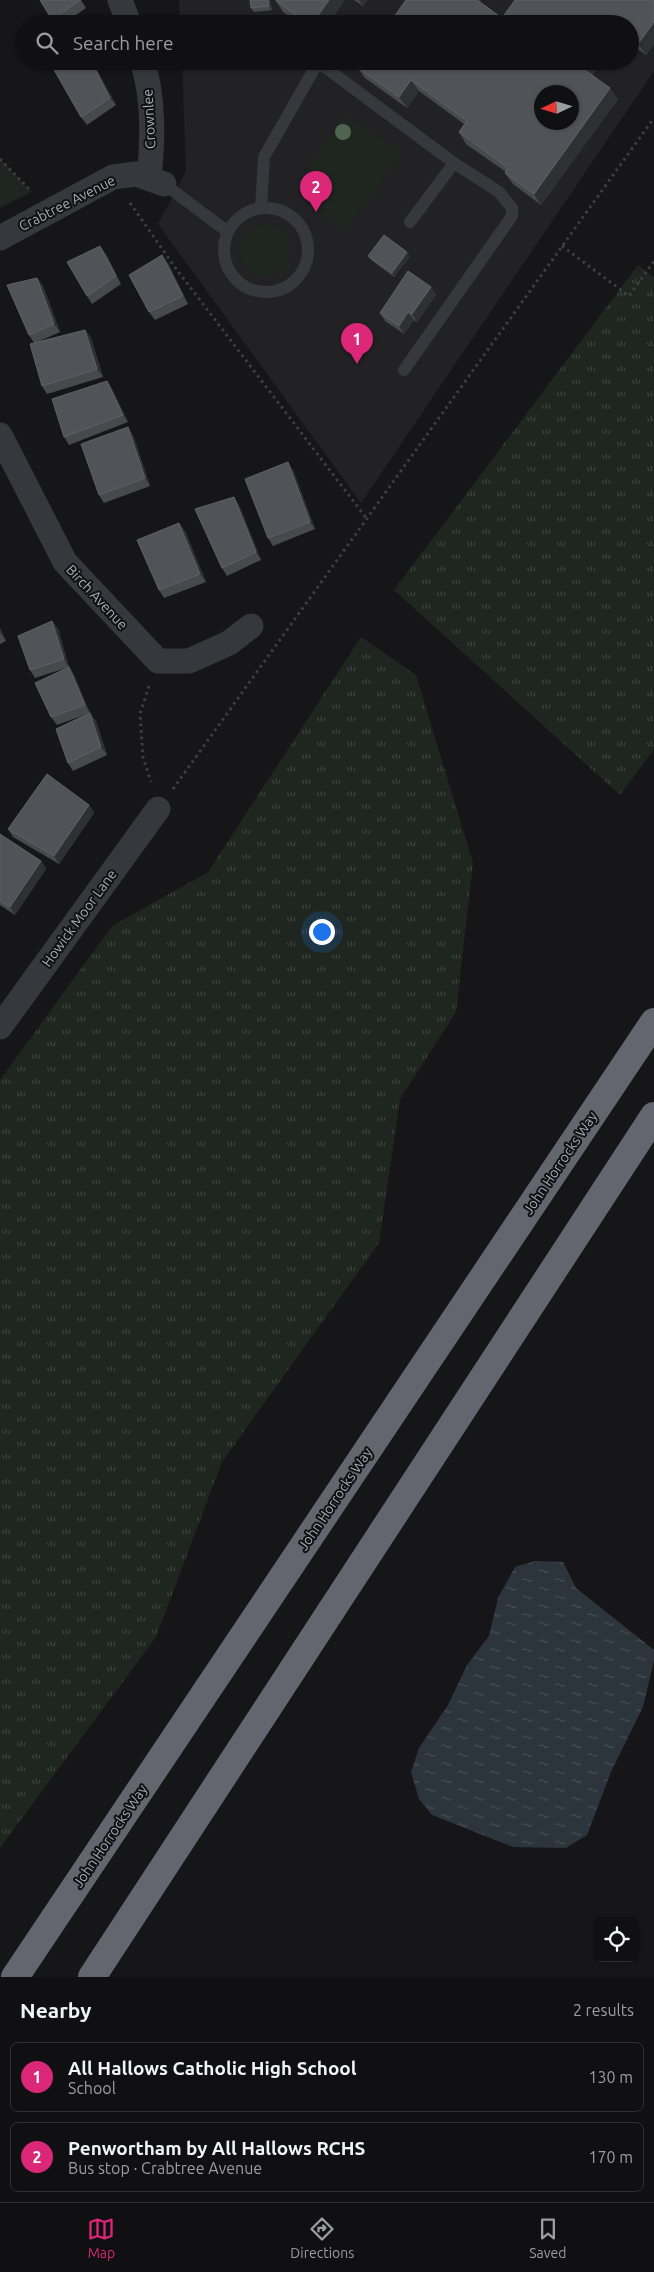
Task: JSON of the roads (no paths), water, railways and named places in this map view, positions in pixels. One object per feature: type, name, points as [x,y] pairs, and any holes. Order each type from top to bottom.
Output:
[{"type":"highway","name":"John Horrocks Way","points":[[15,1977],[654,1022]]},
{"type":"highway","points":[[92,1977],[654,1116]]},
{"type":"street","points":[[120,0],[126,15]]},
{"type":"street","name":"Crownlee","points":[[146,70],[156,180]]},
{"type":"street","name":"Crabtree Avenue","points":[[0,238],[113,178],[136,174],[156,180]]},
{"type":"street","name":"Birch Avenue","points":[[0,435],[65,562],[158,661],[189,660],[229,642],[251,626]]},
{"type":"street","name":"Howick Moor Lane","points":[[0,1027],[158,809]]},
{"type":"lane","points":[[261,208],[264,156],[313,70]]},
{"type":"lane","points":[[329,70],[454,163],[506,198],[512,208],[512,216],[404,370]]},
{"type":"lane","points":[[410,222],[454,163]]},
{"type":"lane","points":[[156,180],[228,232]]},
{"type":"lane","points":[[261,208],[274,209],[288,214],[299,223],[306,235],[309,249],[307,263],[301,275],[291,285],[278,291],[264,293],[250,290],[238,283],[229,272],[224,259],[224,245],[228,232],[236,220],[247,212],[261,208]]},
{"type":"water","points":[[535,1561],[563,1562],[576,1588],[654,1650],[654,1660],[643,1707],[611,1772],[587,1835],[566,1848],[513,1847],[432,1815],[419,1799],[411,1772],[419,1748],[448,1705],[467,1665],[489,1636],[498,1598],[515,1567]]},
{"type":"place","name":"Penwortham by All Hallows RCHS","points":[[316,212]]},
{"type":"place","name":"All Hallows Catholic High School","points":[[357,364]]}]
